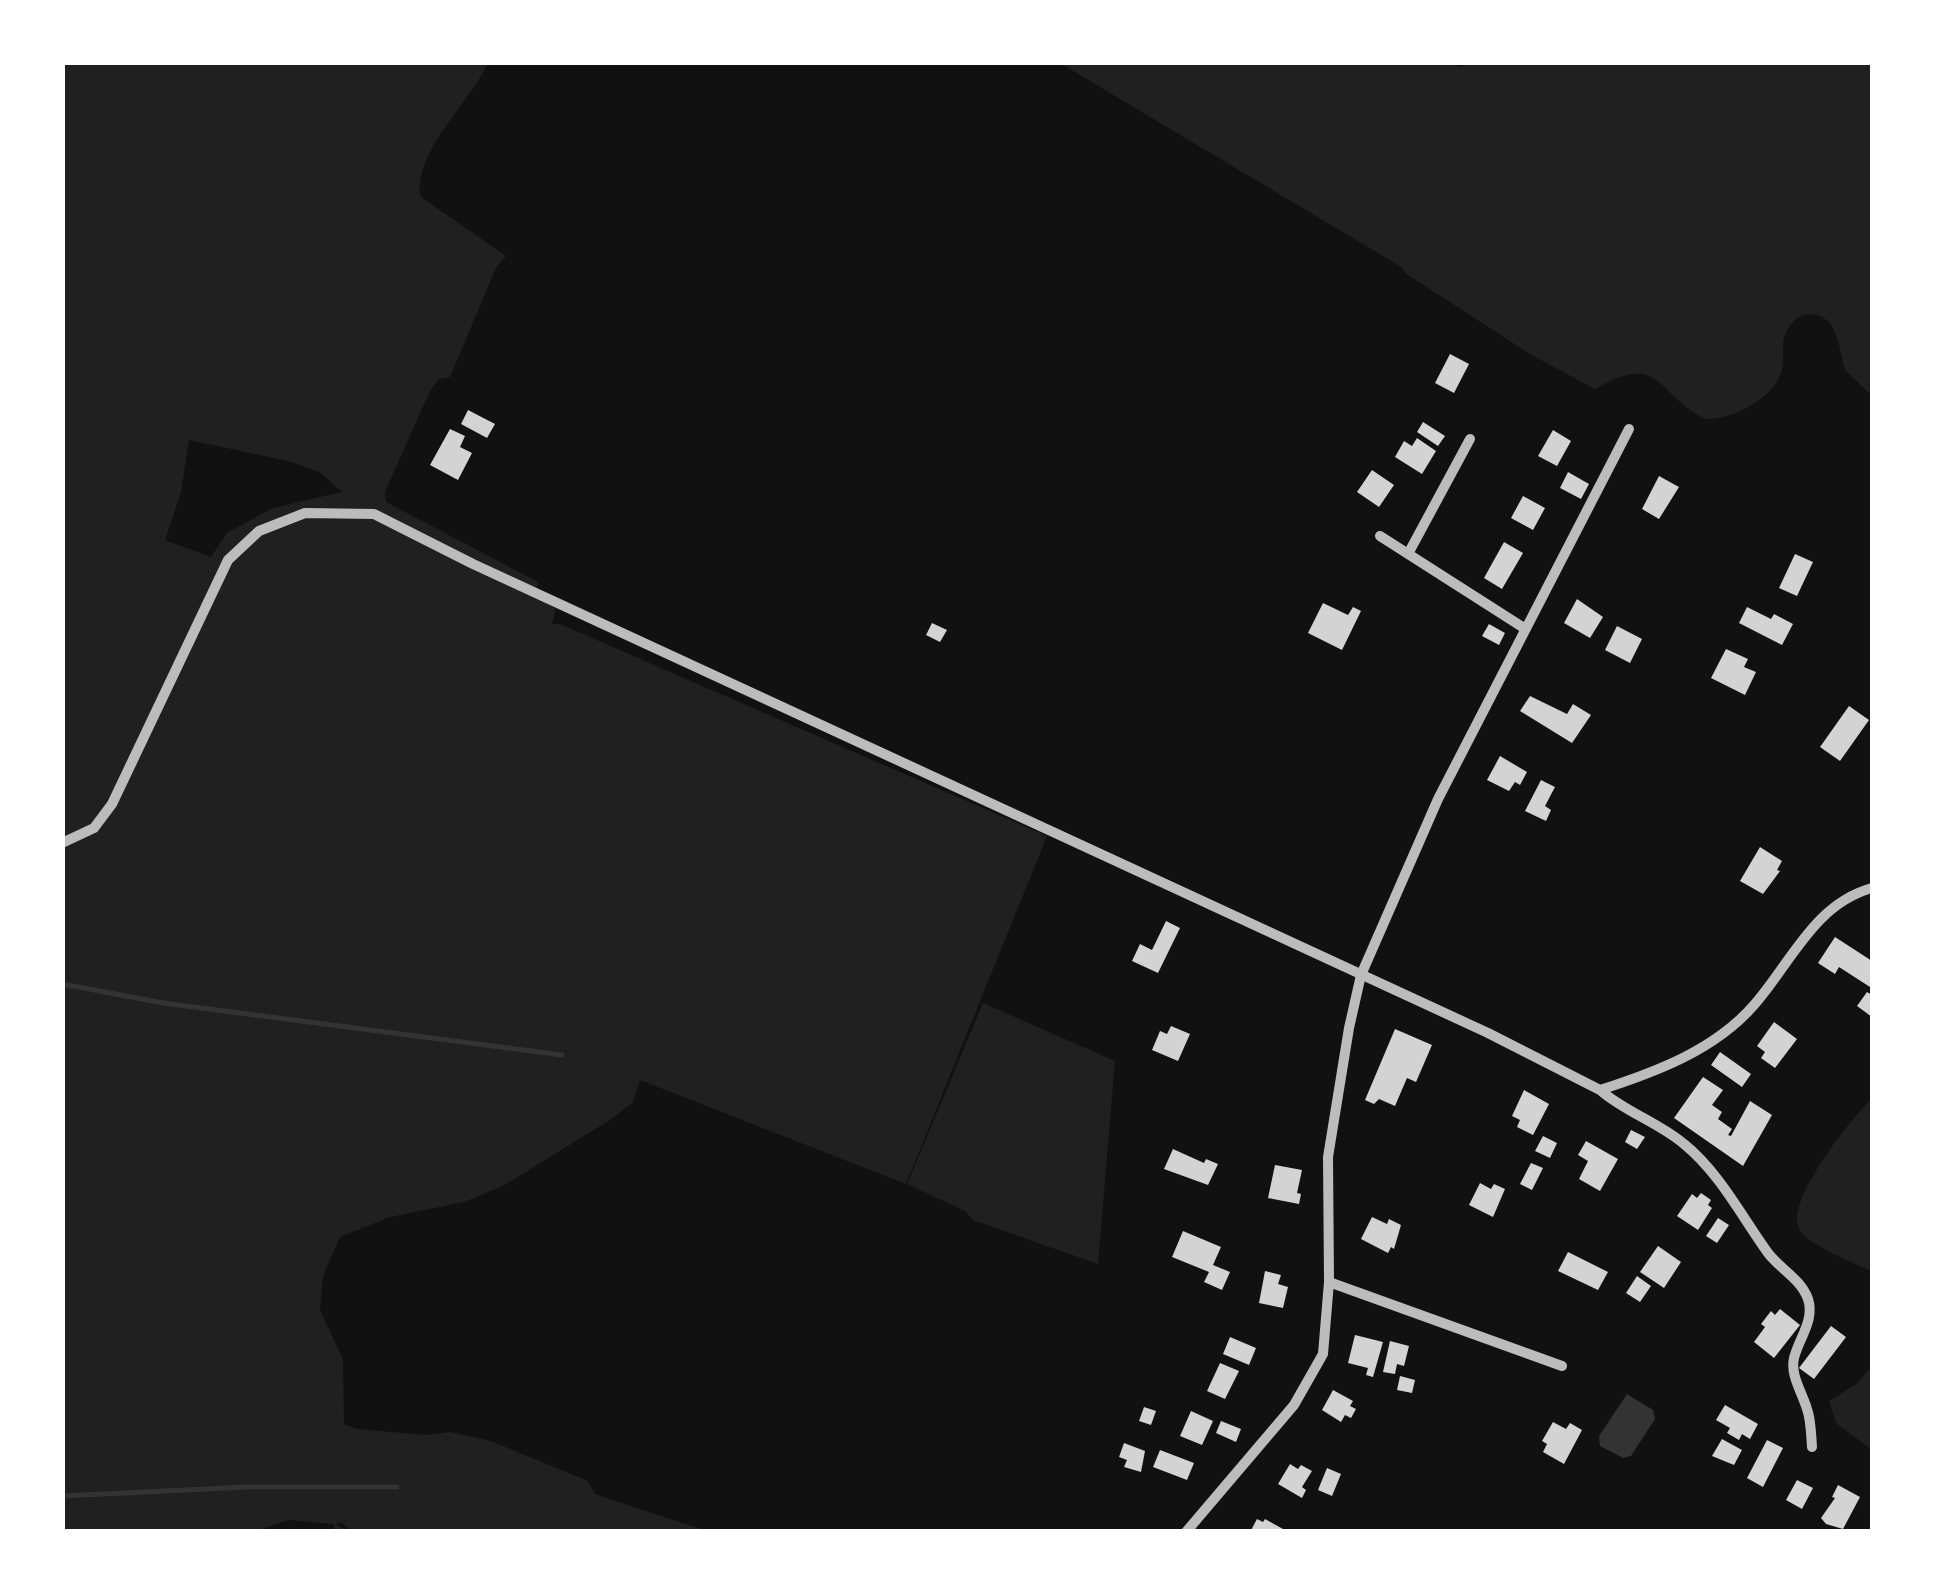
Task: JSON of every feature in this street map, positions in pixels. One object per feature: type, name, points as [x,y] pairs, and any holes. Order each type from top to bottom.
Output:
[{"type":"street","points":[[1186,1532],[1294,1405],[1323,1354],[1329,1282],[1328,1158],[1349,1028],[1362,975],[1438,799],[1629,430]]},
{"type":"street","points":[[1408,554],[1470,439]]},
{"type":"street","points":[[62,843],[94,828],[112,804],[228,560],[259,530],[304,513],[374,514],[473,564],[1488,1033],[1600,1090],[1664,1129],[1705,1165],[1772,1258],[1800,1284],[1808,1300],[1810,1313],[1794,1359],[1794,1375],[1809,1412],[1812,1446]]},
{"type":"street","points":[[1380,536],[1524,628]]},
{"type":"street","points":[[1600,1090],[1709,1044],[1753,1006],[1807,933],[1827,913],[1844,899],[1872,888]]},
{"type":"street","points":[[1329,1282],[1562,1366]]},
{"type":"shaded area","points":[[1475,62],[1872,63],[1872,396],[1845,370],[1828,321],[1811,314],[1797,318],[1788,330],[1780,374],[1774,385],[1755,403],[1730,415],[1706,419],[1647,375],[1617,378],[1595,389],[1530,354],[1405,273],[1403,268],[1060,63],[1454,63],[1459,67]]},
{"type":"shaded area","points":[[62,63],[488,63],[425,163],[421,197],[506,256],[496,268],[450,377],[439,379],[430,391],[385,492],[386,502],[538,582],[535,598],[556,608],[552,624],[560,624],[1047,836],[906,1184],[640,1080],[633,1102],[613,1118],[503,1186],[464,1202],[390,1217],[340,1237],[323,1276],[320,1310],[343,1359],[344,1424],[357,1429],[427,1435],[450,1432],[491,1441],[588,1481],[595,1494],[707,1531],[354,1532],[340,1522],[336,1525],[350,1531],[334,1532],[334,1524],[288,1520],[254,1532],[63,1531]],"holes":[[[189,440],[292,462],[321,473],[342,492],[273,508],[227,533],[211,557],[165,540],[181,492]]]},
{"type":"shaded area","points":[[983,1003],[1115,1061],[1098,1264],[973,1220],[965,1211],[907,1184]]},
{"type":"shaded area","points":[[1872,1098],[1872,1271],[1811,1241],[1799,1229],[1797,1216],[1823,1160]]},
{"type":"shaded area","points":[[1872,1366],[1872,1450],[1836,1423],[1829,1401],[1855,1385]]},
{"type":"shaded area","points":[[1627,1394],[1653,1410],[1655,1419],[1631,1456],[1623,1458],[1600,1446],[1599,1436]]},
{"type":"building","points":[[1450,354],[1469,364],[1454,393],[1435,383]]},
{"type":"building","points":[[468,410],[495,424],[487,438],[461,424]]},
{"type":"building","points":[[1423,422],[1445,436],[1438,446],[1417,432]]},
{"type":"building","points":[[450,429],[465,436],[460,447],[472,453],[458,480],[430,465]]},
{"type":"building","points":[[1553,430],[1571,441],[1557,466],[1538,456]]},
{"type":"building","points":[[1417,438],[1436,451],[1422,474],[1395,457],[1404,441],[1412,446]]},
{"type":"building","points":[[1372,470],[1394,485],[1379,507],[1357,492]]},
{"type":"building","points":[[1568,472],[1589,484],[1581,499],[1560,488]]},
{"type":"building","points":[[1659,476],[1679,487],[1659,519],[1642,509]]},
{"type":"building","points":[[1523,496],[1545,508],[1533,530],[1511,518]]},
{"type":"building","points":[[1504,542],[1523,553],[1502,589],[1484,578]]},
{"type":"building","points":[[1795,554],[1813,562],[1797,596],[1779,588]]},
{"type":"building","points":[[1577,599],[1603,617],[1590,638],[1564,623]]},
{"type":"building","points":[[1323,603],[1348,615],[1353,607],[1361,611],[1342,650],[1308,633]]},
{"type":"building","points":[[1747,607],[1793,624],[1782,645],[1739,623]]},
{"type":"building","points":[[932,623],[947,630],[940,642],[926,635]]},
{"type":"building","points":[[1489,624],[1505,633],[1499,645],[1482,636]]},
{"type":"building","points":[[1617,626],[1642,639],[1630,663],[1605,650]]},
{"type":"building","points":[[1726,649],[1748,659],[1744,667],[1756,672],[1745,695],[1711,678]]},
{"type":"building","points":[[1530,696],[1567,714],[1573,704],[1591,715],[1572,743],[1520,711]]},
{"type":"building","points":[[1849,706],[1869,720],[1840,761],[1820,747]]},
{"type":"building","points":[[1500,756],[1527,772],[1520,785],[1515,782],[1509,791],[1487,780]]},
{"type":"building","points":[[1541,780],[1555,787],[1545,806],[1551,810],[1546,821],[1525,811]]},
{"type":"building","points":[[1760,847],[1782,861],[1777,870],[1780,871],[1763,894],[1740,881]]},
{"type":"building","points":[[1166,921],[1180,928],[1158,973],[1132,961],[1140,944],[1152,950]]},
{"type":"building","points":[[1835,937],[1872,961],[1870,987],[1839,967],[1835,974],[1818,963]]},
{"type":"building","points":[[1867,992],[1872,995],[1872,1017],[1857,1006]]},
{"type":"building","points":[[1774,1022],[1797,1039],[1775,1068],[1761,1058],[1765,1052],[1757,1046]]},
{"type":"building","points":[[1171,1026],[1190,1034],[1178,1061],[1152,1050],[1160,1031],[1167,1034]]},
{"type":"building","points":[[1395,1029],[1432,1045],[1416,1082],[1407,1078],[1395,1106],[1379,1099],[1374,1104],[1365,1100]]},
{"type":"building","points":[[1720,1052],[1751,1074],[1742,1087],[1711,1065]]},
{"type":"building","points":[[1703,1077],[1723,1090],[1712,1105],[1722,1112],[1718,1119],[1732,1129],[1728,1135],[1731,1136],[1750,1101],[1772,1115],[1743,1166],[1674,1118]]},
{"type":"building","points":[[1524,1090],[1549,1104],[1533,1135],[1517,1127],[1520,1120],[1512,1116]]},
{"type":"building","points":[[1631,1130],[1645,1137],[1637,1149],[1625,1142]]},
{"type":"building","points":[[1543,1136],[1557,1143],[1550,1158],[1535,1151]]},
{"type":"building","points":[[1586,1141],[1618,1159],[1600,1191],[1579,1179],[1588,1161],[1578,1155]]},
{"type":"building","points":[[1173,1149],[1204,1163],[1206,1159],[1218,1164],[1208,1185],[1164,1169]]},
{"type":"building","points":[[1531,1163],[1543,1168],[1532,1190],[1520,1184]]},
{"type":"building","points":[[1275,1165],[1302,1170],[1299,1204],[1268,1198]]},
{"type":"building","points":[[1480,1183],[1491,1189],[1494,1184],[1505,1189],[1493,1217],[1469,1205]]},
{"type":"building","points":[[1701,1193],[1711,1200],[1708,1205],[1712,1208],[1698,1230],[1677,1216],[1692,1194],[1697,1198]]},
{"type":"building","points":[[1372,1217],[1401,1225],[1394,1249],[1391,1247],[1388,1253],[1361,1239]]},
{"type":"building","points":[[1718,1218],[1729,1225],[1717,1243],[1706,1236]]},
{"type":"building","points":[[1183,1231],[1221,1247],[1213,1265],[1230,1272],[1222,1290],[1204,1282],[1209,1272],[1172,1257]]},
{"type":"building","points":[[1658,1246],[1681,1262],[1664,1288],[1640,1272]]},
{"type":"building","points":[[1568,1252],[1608,1272],[1598,1290],[1558,1271]]},
{"type":"building","points":[[1265,1271],[1281,1275],[1278,1284],[1288,1287],[1283,1308],[1259,1303]]},
{"type":"building","points":[[1637,1276],[1651,1286],[1640,1302],[1626,1293]]},
{"type":"building","points":[[1780,1309],[1800,1325],[1774,1358],[1754,1342],[1771,1311],[1775,1315]]},
{"type":"building","points":[[1831,1326],[1846,1337],[1814,1379],[1799,1368]]},
{"type":"building","points":[[1355,1335],[1383,1342],[1373,1377],[1366,1375],[1368,1368],[1348,1363]]},
{"type":"building","points":[[1230,1337],[1256,1348],[1249,1365],[1223,1354]]},
{"type":"building","points":[[1390,1341],[1409,1346],[1404,1366],[1397,1364],[1395,1374],[1383,1372]]},
{"type":"building","points":[[1220,1363],[1239,1371],[1225,1399],[1207,1391]]},
{"type":"building","points":[[1400,1376],[1415,1380],[1412,1393],[1397,1390]]},
{"type":"building","points":[[1333,1390],[1353,1401],[1350,1406],[1356,1409],[1351,1418],[1345,1415],[1341,1422],[1322,1410]]},
{"type":"building","points":[[1725,1405],[1758,1424],[1750,1439],[1742,1434],[1739,1440],[1727,1433],[1730,1428],[1716,1420]]},
{"type":"building","points":[[1144,1407],[1156,1411],[1151,1425],[1139,1421]]},
{"type":"building","points":[[1191,1411],[1213,1421],[1202,1445],[1180,1436]]},
{"type":"building","points":[[1221,1421],[1241,1429],[1236,1442],[1216,1433]]},
{"type":"building","points":[[1553,1422],[1566,1429],[1570,1423],[1582,1430],[1564,1464],[1543,1452],[1547,1444],[1542,1441]]},
{"type":"building","points":[[1722,1439],[1742,1450],[1734,1465],[1712,1456]]},
{"type":"building","points":[[1767,1440],[1783,1448],[1763,1487],[1747,1478]]},
{"type":"building","points":[[1124,1443],[1145,1451],[1141,1472],[1124,1467],[1127,1460],[1119,1457]]},
{"type":"building","points":[[1160,1450],[1194,1463],[1187,1480],[1153,1467]]},
{"type":"building","points":[[1290,1464],[1312,1471],[1302,1487],[1306,1490],[1302,1498],[1278,1484]]},
{"type":"building","points":[[1327,1468],[1341,1474],[1332,1496],[1318,1490]]},
{"type":"building","points":[[1797,1480],[1813,1488],[1802,1509],[1786,1500]]},
{"type":"building","points":[[1838,1485],[1860,1497],[1843,1529],[1826,1524],[1821,1518],[1835,1498],[1832,1497]]},
{"type":"building","points":[[1257,1519],[1265,1519],[1283,1529],[1250,1532]]},
{"type":"waterway","points":[[62,984],[163,1003],[562,1055]]},
{"type":"waterway","points":[[62,1496],[247,1487],[397,1487]]}]
